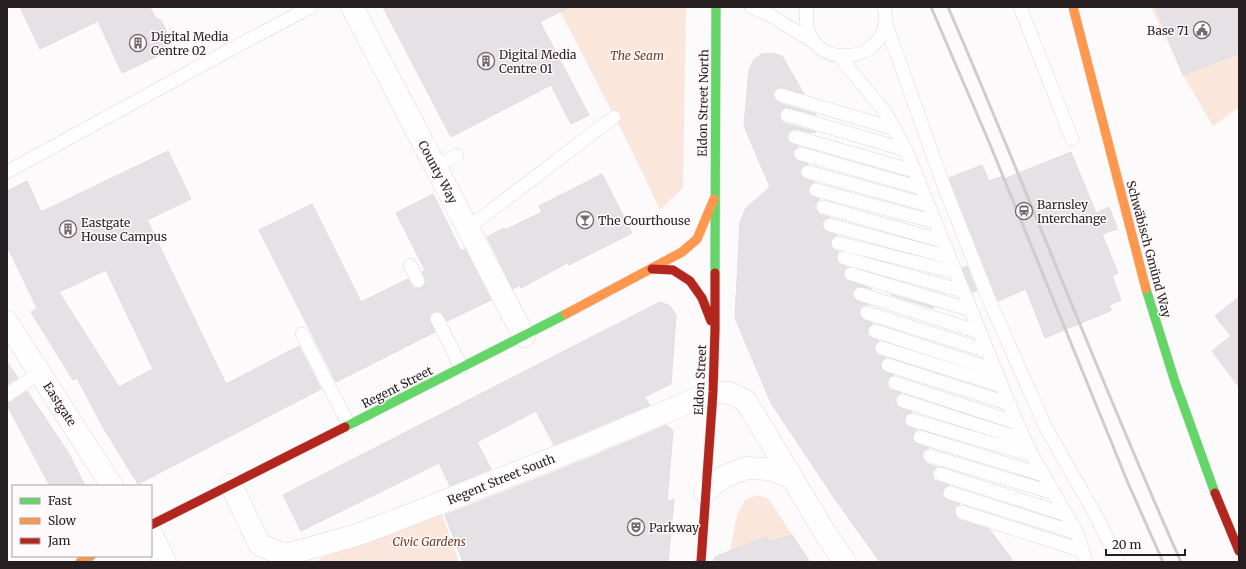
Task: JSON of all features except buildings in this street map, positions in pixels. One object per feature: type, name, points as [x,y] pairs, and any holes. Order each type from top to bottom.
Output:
[{"type":"street","name":"County Way","points":[[352,7],[524,336]]},
{"type":"street","name":"Eldon Street North","points":[[714,199],[716,7]]},
{"type":"street","name":"Schwäbisch Gmünd Way","points":[[1073,7],[1125,211],[1158,329],[1187,419],[1214,493],[1239,551]]},
{"type":"street","name":"Regent Street","points":[[152,525],[524,336],[682,252],[696,239],[714,199]]},
{"type":"street","name":"Eldon Street","points":[[701,562],[713,392],[714,199]]},
{"type":"street","points":[[652,269],[673,270],[690,281],[702,298],[714,329]]},
{"type":"street","name":"Eastgate","points":[[7,322],[111,485]]},
{"type":"street","points":[[713,392],[730,392],[746,401],[827,536],[845,562]]},
{"type":"street","name":"Regent Street South","points":[[288,559],[402,518],[582,447],[713,392]]},
{"type":"street","points":[[705,492],[723,477],[746,468],[770,469],[792,478]]},
{"type":"street","points":[[231,485],[260,545],[288,559]]},
{"type":"street","name":"Schwäbisch Gmünd Way","points":[[1214,493],[1239,528]]},
{"type":"street","points":[[152,535],[165,562]]},
{"type":"street","points":[[80,562],[89,557]]},
{"type":"lane","points":[[7,172],[311,7]]},
{"type":"lane","points":[[751,7],[770,14],[827,52],[839,56],[852,56],[864,52],[875,44],[882,33],[886,21]]},
{"type":"lane","points":[[807,7],[806,21],[809,33],[816,44]]},
{"type":"lane","points":[[884,7],[886,21],[942,181],[990,302],[1046,428],[1099,521],[1118,562]]},
{"type":"lane","points":[[1020,7],[1072,139]]},
{"type":"lane","points":[[839,56],[885,112],[906,150],[1017,423],[1032,455],[1077,533],[1085,556]]},
{"type":"lane","points":[[781,95],[895,128]]},
{"type":"lane","points":[[788,115],[906,150]]},
{"type":"lane","points":[[468,228],[614,117]]},
{"type":"lane","points":[[795,137],[914,171]]},
{"type":"lane","points":[[800,154],[921,188]]},
{"type":"lane","points":[[436,167],[457,155]]},
{"type":"lane","points":[[808,172],[928,205]]},
{"type":"lane","points":[[816,190],[935,222]]},
{"type":"lane","points":[[823,207],[942,241]]},
{"type":"lane","points":[[830,225],[949,257]]},
{"type":"lane","points":[[838,243],[955,272]]},
{"type":"lane","points":[[844,258],[963,291]]},
{"type":"lane","points":[[410,265],[418,281]]},
{"type":"lane","points":[[851,274],[971,310]]},
{"type":"lane","points":[[860,294],[979,332]]},
{"type":"lane","points":[[867,313],[987,351]]},
{"type":"lane","points":[[437,319],[461,368]]},
{"type":"lane","points":[[875,331],[995,370]]},
{"type":"lane","points":[[302,334],[349,425]]},
{"type":"lane","points":[[882,348],[1002,386]]},
{"type":"lane","points":[[888,365],[1010,404]]},
{"type":"lane","points":[[7,395],[40,373]]},
{"type":"lane","points":[[895,383],[1017,423]]},
{"type":"lane","points":[[903,401],[1025,440]]},
{"type":"lane","points":[[912,420],[1032,455]]},
{"type":"lane","points":[[920,437],[1044,475]]},
{"type":"lane","points":[[930,456],[1054,493]]},
{"type":"lane","points":[[940,474],[1067,515]]},
{"type":"lane","points":[[950,493],[1077,533]]},
{"type":"lane","points":[[962,512],[1085,556]]},
{"type":"green space","name":"The Seam","points":[[558,7],[686,7],[683,188],[660,210],[630,147]]},
{"type":"green space","points":[[1151,7],[1156,7],[1183,75]]},
{"type":"green space","points":[[1239,53],[1239,107],[1213,126],[1183,75]]},
{"type":"green space","points":[[758,495],[769,499],[792,535],[768,542],[767,537],[730,551],[737,515],[745,500]]},
{"type":"green space","name":"Civic Gardens","points":[[442,514],[459,562],[316,562],[321,558]]},
{"type":"railway","points":[[931,7],[989,142],[1128,483],[1163,562]]},
{"type":"railway","points":[[948,7],[978,76],[1121,424],[1181,562]]},
{"type":"traffic: fast","points":[[715,273],[716,7]]},
{"type":"traffic: fast","points":[[1146,289],[1175,382],[1215,493]]},
{"type":"traffic: fast","points":[[345,427],[566,314]]},
{"type":"traffic: slow","points":[[1073,7],[1146,289]]},
{"type":"traffic: slow","points":[[566,314],[682,252],[697,239],[714,199]]},
{"type":"traffic: slow","points":[[80,562],[89,557]]},
{"type":"traffic: jam","points":[[652,269],[673,270],[690,281],[702,298],[711,321]]},
{"type":"traffic: jam","points":[[701,562],[713,392],[715,273]]},
{"type":"traffic: jam","points":[[152,524],[345,427]]},
{"type":"traffic: jam","points":[[1215,493],[1239,551]]},
{"type":"place","name":"Base 71","points":[[1202,30]]},
{"type":"place","name":"Digital Media Centre 02","points":[[138,43]]},
{"type":"place","name":"Digital Media Centre 01","points":[[486,61]]},
{"type":"place","name":"Barnsley Interchange","points":[[1024,211]]},
{"type":"place","name":"The Courthouse","points":[[585,220]]},
{"type":"place","name":"Eastgate House Campus","points":[[68,229]]},
{"type":"place","name":"Parkway","points":[[636,527]]}]
